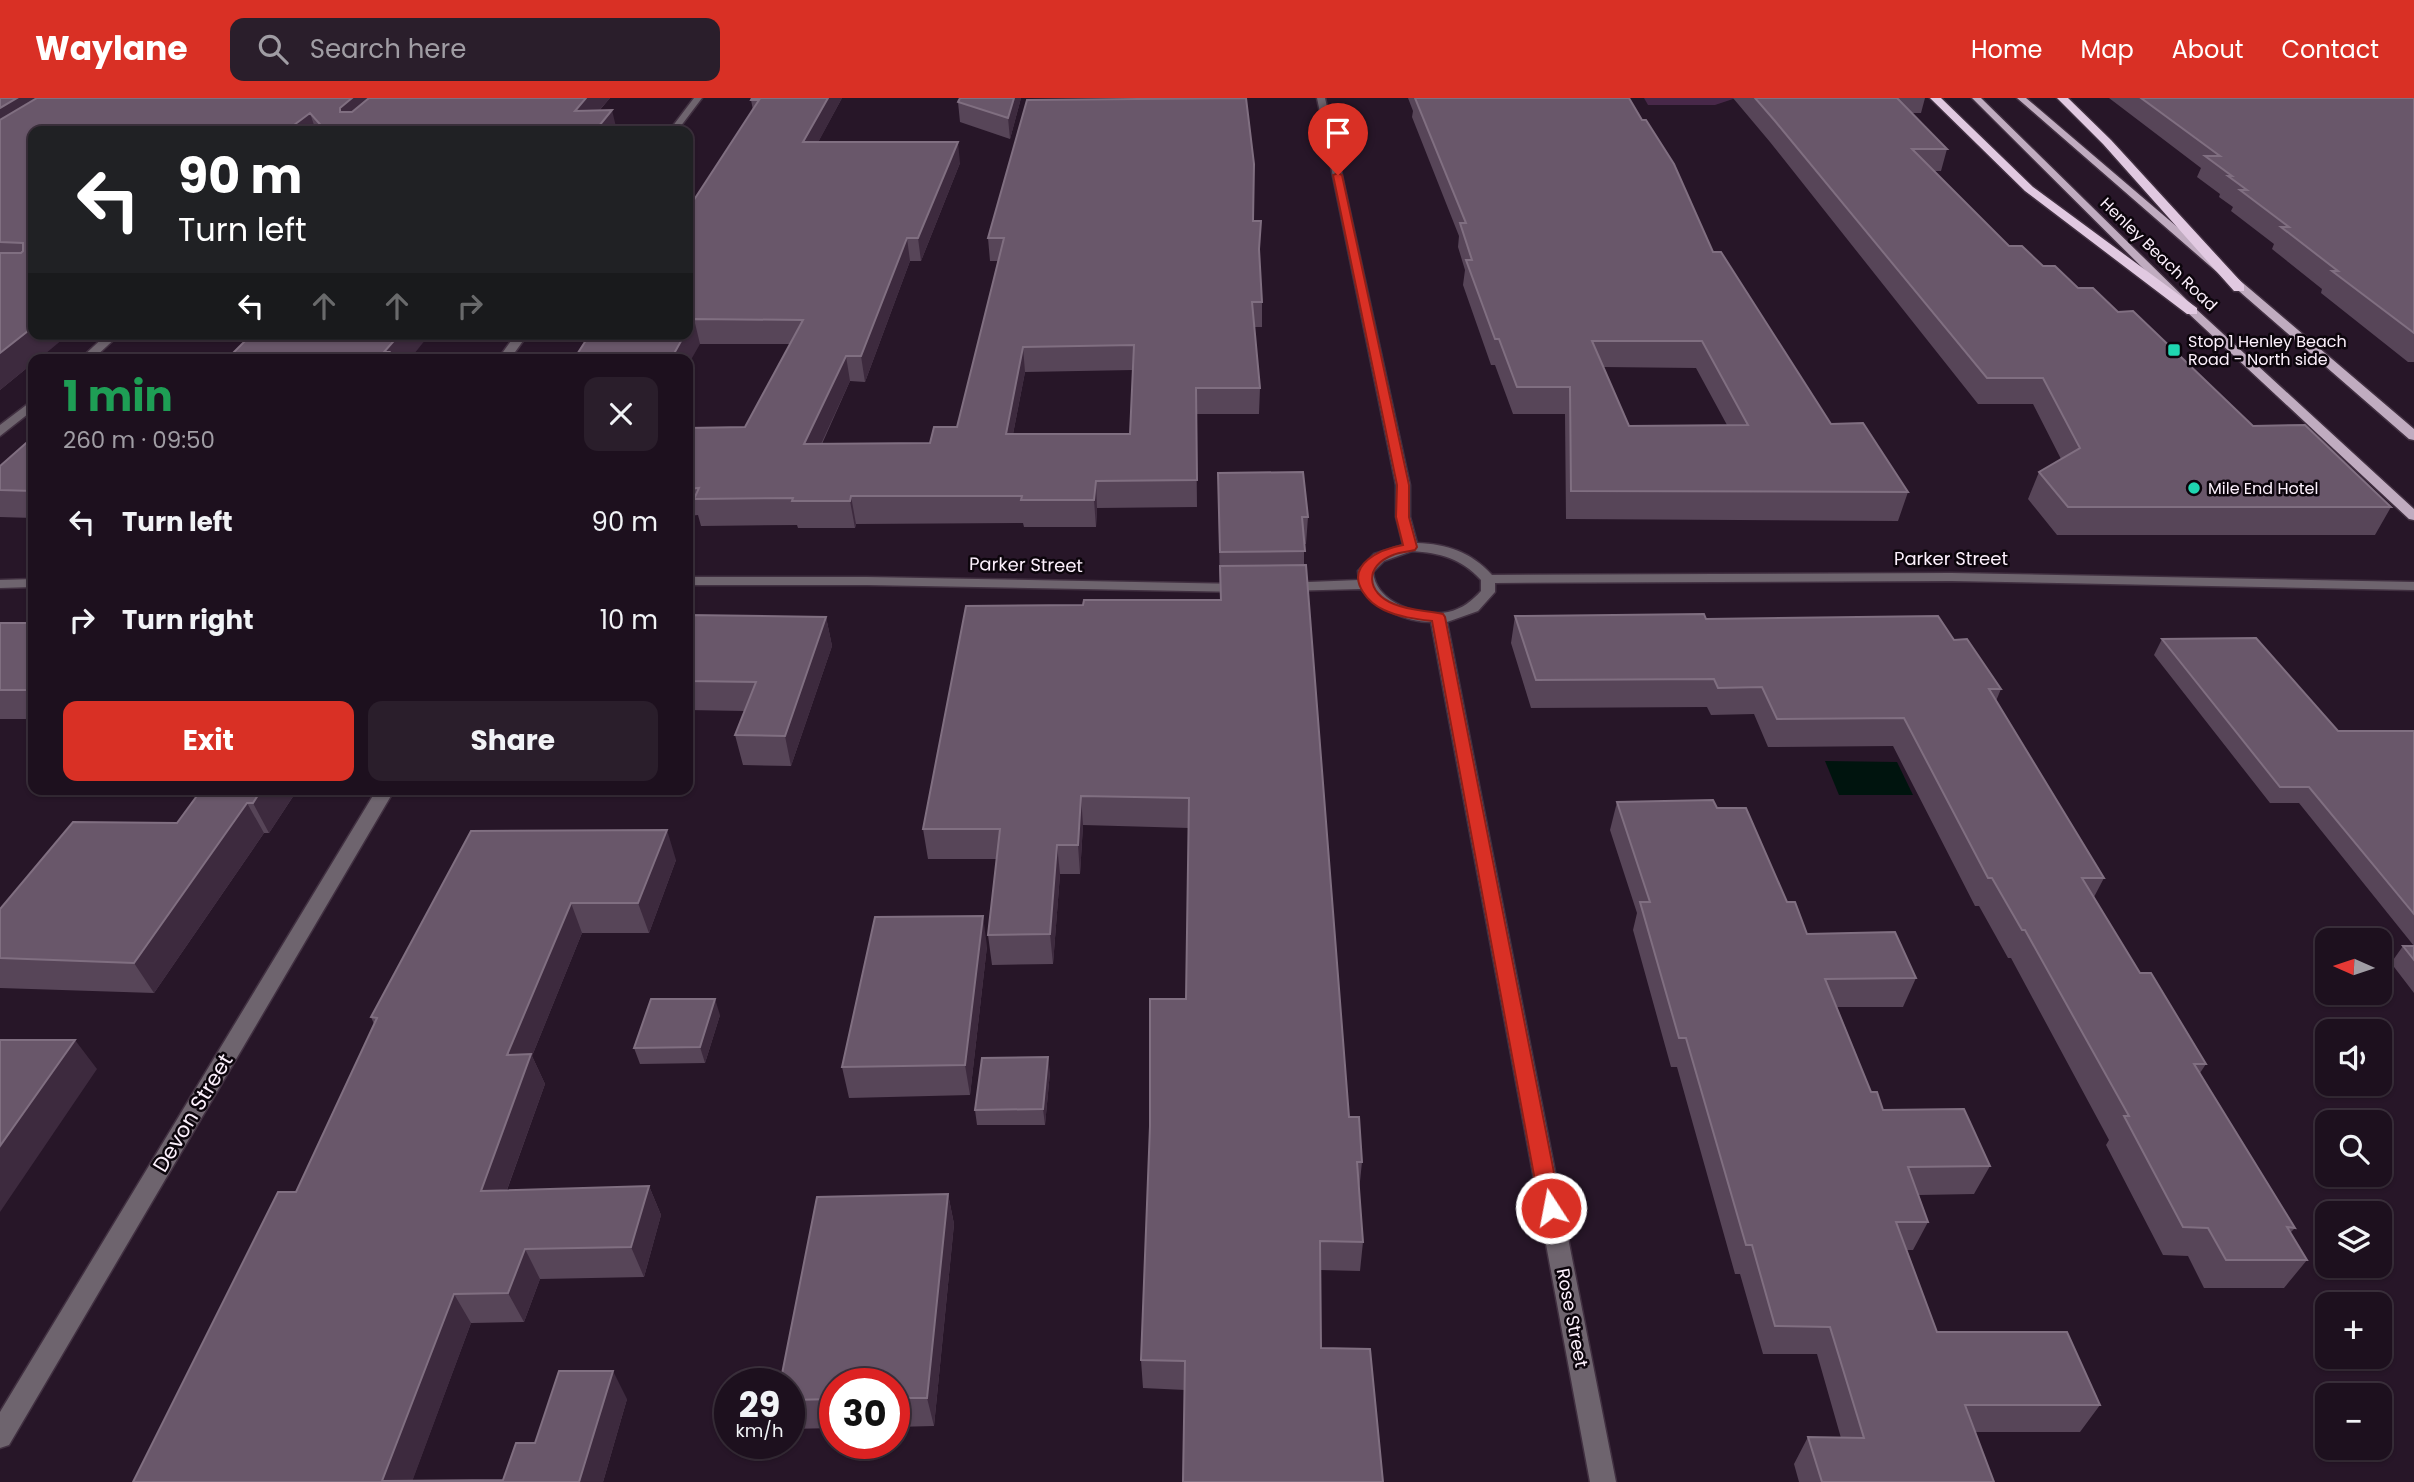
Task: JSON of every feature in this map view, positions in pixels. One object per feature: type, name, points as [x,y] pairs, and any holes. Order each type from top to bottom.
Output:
[{"type":"highway","points":[[1935,98],[2040,198],[2192,312]]},
{"type":"highway","points":[[2062,98],[2107,142],[2239,288]]},
{"type":"main road","name":"Henley Beach Road","points":[[1976,98],[2192,312],[2414,516]]},
{"type":"main road","name":"Henley Beach Road","points":[[2021,98],[2414,436]]},
{"type":"street","points":[[677,126],[698,98]]},
{"type":"street","points":[[1321,98],[1403,485],[1403,517],[1410,547]]},
{"type":"street","points":[[92,354],[107,340]]},
{"type":"street","points":[[0,432],[28,408]]},
{"type":"street","points":[[1410,547],[1456,553],[1475,562],[1488,579],[1488,592],[1473,608],[1438,617],[1413,615],[1387,606],[1372,596],[1364,584],[1365,573],[1371,563],[1390,551],[1410,547]]},
{"type":"street","name":"Parker Street","points":[[1488,579],[1951,578],[2414,586]]},
{"type":"street","name":"Parker Street","points":[[693,581],[867,580],[1250,588],[1364,584]]},
{"type":"street","points":[[0,584],[28,583]]},
{"type":"street","name":"Rose Street","points":[[1438,617],[1603,1482]]},
{"type":"street","name":"Devon Street","points":[[0,1436],[382,795]]},
{"type":"shaded area","points":[[1644,98],[1736,98],[1715,105],[1648,105]]},
{"type":"shaded area","points":[[1825,761],[1897,762],[1913,795],[1839,795]]},
{"type":"building","points":[[0,98],[17,98],[0,108]]},
{"type":"building","points":[[37,98],[352,98],[340,108],[340,112],[352,112],[369,98],[586,98],[575,111],[612,110],[599,126],[322,126],[310,113],[293,126],[28,126],[28,331],[0,353],[0,253],[21,253],[23,243],[0,242],[0,120]]},
{"type":"building","points":[[828,98],[803,142],[958,142],[918,238],[907,238],[861,356],[846,356],[804,444],[930,443],[934,427],[957,427],[1004,238],[988,238],[1027,100],[1246,98],[1254,164],[1253,221],[1261,221],[1259,249],[1262,302],[1252,302],[1260,388],[1196,388],[1197,480],[1096,481],[1094,500],[1021,500],[1022,496],[851,496],[850,501],[792,501],[793,498],[694,499],[699,488],[693,489],[693,428],[745,427],[803,320],[693,321],[693,201],[759,100],[751,100]],"holes":[[[1134,345],[1130,434],[1006,434],[1023,347]]]},
{"type":"building","points":[[960,98],[1014,98],[1008,118],[958,102]]},
{"type":"building","points":[[1415,98],[1629,98],[1674,164],[1713,252],[1721,252],[1831,424],[1863,423],[1908,492],[1571,491],[1570,387],[1517,387],[1499,339],[1495,339],[1466,260],[1472,260],[1460,223],[1466,223]],"holes":[[[1592,341],[1702,341],[1748,425],[1629,426]]]},
{"type":"building","points":[[1755,98],[1897,98],[1947,149],[1912,149],[2009,246],[2022,246],[2043,266],[2055,266],[2078,288],[2093,288],[2118,312],[2133,311],[2253,426],[2305,425],[2391,507],[2068,507],[2039,472],[2080,448],[2043,378],[1987,378]]},
{"type":"building","points":[[2141,98],[2414,98],[2414,333],[2332,271],[2338,271],[2281,227],[2289,227],[2240,190],[2247,190],[2205,156],[2220,156]]},
{"type":"building","points":[[246,340],[395,340],[384,352],[389,352],[387,354],[232,354]]},
{"type":"building","points":[[586,340],[682,340],[674,354],[577,354]]},
{"type":"building","points":[[28,441],[28,491],[0,490],[0,466]]},
{"type":"building","points":[[1303,472],[1308,517],[1302,517],[1305,551],[1220,552],[1218,473]]},
{"type":"building","points":[[1306,565],[1349,1117],[1359,1117],[1362,1162],[1357,1162],[1363,1242],[1320,1241],[1321,1348],[1370,1349],[1383,1482],[1183,1482],[1185,1361],[1141,1360],[1150,1126],[1150,999],[1186,999],[1189,798],[1081,796],[1078,845],[1057,845],[1050,934],[988,935],[1000,829],[923,829],[966,606],[1083,605],[1084,600],[1221,600],[1220,566]]},
{"type":"building","points":[[1704,614],[1706,619],[1938,616],[1954,640],[1967,639],[2001,689],[1989,689],[2104,878],[2082,878],[2140,973],[2151,973],[2206,1064],[2194,1064],[2295,1228],[2287,1227],[2307,1260],[2226,1260],[2208,1228],[2183,1227],[2124,1116],[2129,1116],[2025,930],[2022,930],[1992,878],[1988,878],[1904,718],[1777,719],[1762,687],[1718,688],[1714,679],[1536,680],[1515,616]]},
{"type":"building","points":[[693,615],[826,617],[785,736],[735,735],[756,682],[693,681]]},
{"type":"building","points":[[0,623],[28,623],[28,690],[0,690]]},
{"type":"building","points":[[2256,638],[2338,731],[2414,731],[2414,914],[2309,787],[2280,787],[2162,639]]},
{"type":"building","points":[[198,795],[258,795],[253,803],[247,803],[134,963],[0,958],[0,909],[73,822],[177,823]]},
{"type":"building","points":[[1713,800],[1717,808],[1746,808],[1787,902],[1795,902],[1807,934],[1895,932],[1916,978],[1825,979],[1871,1092],[1877,1092],[1883,1110],[1964,1109],[1990,1166],[1908,1167],[1928,1222],[1896,1222],[1937,1332],[2067,1332],[2100,1405],[1965,1405],[1994,1482],[1822,1482],[1808,1437],[1864,1438],[1830,1327],[1775,1326],[1752,1245],[1746,1245],[1686,1038],[1679,1038],[1640,902],[1650,902],[1617,802]]},
{"type":"building","points":[[667,830],[638,903],[571,903],[507,1055],[531,1054],[481,1191],[649,1186],[631,1247],[525,1249],[508,1293],[454,1294],[382,1481],[503,1480],[516,1443],[535,1443],[559,1371],[613,1371],[579,1482],[133,1482],[278,1192],[296,1192],[377,1018],[371,1017],[471,831]]},
{"type":"building","points":[[983,916],[965,1065],[842,1067],[875,917]]},
{"type":"building","points":[[2403,946],[2414,946],[2414,960]]},
{"type":"building","points":[[651,999],[715,999],[700,1047],[634,1048]]},
{"type":"building","points":[[0,1040],[75,1040],[0,1146]]},
{"type":"building","points":[[1048,1057],[1043,1109],[975,1110],[982,1058]]},
{"type":"building","points":[[948,1194],[927,1398],[910,1398],[910,1368],[819,1368],[819,1399],[805,1400],[805,1368],[783,1368],[817,1197]]},
{"type":"place","name":"Stop 1 Henley Beach Road - North side","points":[[2174,350]]},
{"type":"place","name":"Mile End Hotel","points":[[2194,488]]},
{"type":"route","points":[[1338,175],[1403,485],[1403,517],[1410,547],[1390,551],[1371,563],[1365,573],[1364,584],[1372,596],[1387,606],[1413,615],[1438,617],[1551,1208]]}]
